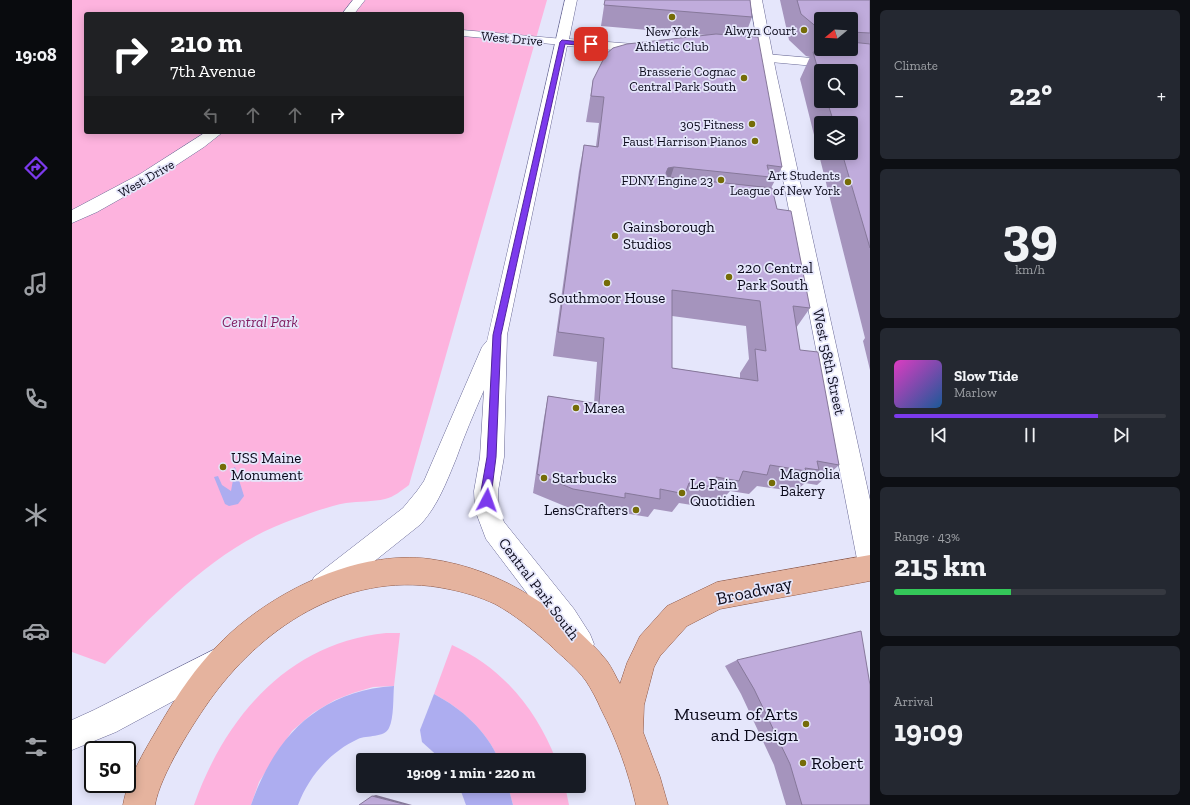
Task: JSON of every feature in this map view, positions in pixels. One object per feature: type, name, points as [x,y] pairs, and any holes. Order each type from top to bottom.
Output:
[{"type":"main road","points":[[350,12],[359,0]]},
{"type":"main road","name":"Central Park South","points":[[571,0],[497,335],[492,457],[486,491],[487,510],[494,530],[564,619],[598,673]]},
{"type":"main road","name":"West 58th Street","points":[[756,0],[791,212],[870,559]]},
{"type":"main road","points":[[562,42],[662,50]]},
{"type":"main road","points":[[716,54],[870,68]]},
{"type":"main road","name":"West Drive","points":[[72,217],[177,160],[213,134]]},
{"type":"main road","name":"Central Park South","points":[[316,592],[412,516],[424,504],[437,481],[444,458],[497,335]]},
{"type":"main road","name":"Broadway","points":[[629,734],[630,705],[641,662],[650,646],[677,616],[717,596],[870,568]]},
{"type":"main road","points":[[139,801],[172,731],[200,688],[227,656],[249,635],[270,618],[290,605],[338,583],[383,572],[421,571],[462,577],[504,593],[524,604],[543,618],[564,637],[598,673],[629,734],[652,805]]},
{"type":"main road","points":[[72,735],[105,721],[227,656]]},
{"type":"lane","name":"West Drive","points":[[464,33],[562,42]]},
{"type":"green space","name":"Central Park","points":[[72,0],[547,0],[409,485],[395,495],[385,499],[346,503],[307,514],[266,531],[240,545],[215,562],[169,600],[105,664],[72,652]]},
{"type":"green space","points":[[386,633],[400,633],[394,686],[373,687],[353,693],[335,700],[313,713],[292,731],[259,782],[251,805],[194,805],[207,773],[223,742],[243,715],[265,690],[290,669],[319,652],[351,640]]},
{"type":"green space","points":[[452,645],[487,665],[516,692],[539,724],[553,753],[496,753],[487,739],[472,721],[454,706],[434,694]]},
{"type":"green space","points":[[510,793],[566,793],[569,805],[513,805]]},
{"type":"water","points":[[235,467],[244,496],[238,504],[229,506],[225,504],[214,477],[218,476],[222,485],[231,491],[233,480],[230,470]]},
{"type":"water","points":[[394,686],[392,719],[387,731],[379,735],[358,739],[338,751],[314,775],[298,805],[251,805],[261,780],[273,758],[287,738],[303,722],[322,708],[343,697],[367,690]]},
{"type":"water","points":[[434,694],[454,706],[472,721],[487,739],[496,753],[434,753],[422,742],[420,730]]},
{"type":"water","points":[[462,793],[510,793],[513,805],[466,805]]},
{"type":"building","points":[[605,0],[750,0],[752,17],[604,5]]},
{"type":"building","points":[[797,0],[870,0],[870,33],[858,32],[858,12],[814,12],[814,25],[801,14]]},
{"type":"building","points":[[716,34],[758,37],[782,167],[767,165],[770,177],[674,167],[668,168],[666,173],[668,177],[772,188],[777,209],[791,211],[810,308],[793,306],[800,350],[818,352],[839,465],[817,461],[819,470],[805,468],[806,471],[770,465],[767,475],[743,471],[739,481],[716,477],[713,487],[689,483],[685,494],[660,489],[660,499],[625,493],[625,498],[573,489],[537,474],[548,396],[599,404],[604,338],[558,332],[584,145],[598,147],[604,97],[591,96],[593,80],[606,54],[613,48],[627,44]],"holes":[[[672,290],[760,301],[766,351],[755,349],[758,381],[672,368]]]},
{"type":"building","points":[[858,43],[870,44],[870,248],[844,160],[858,160],[858,116],[832,116],[829,108],[858,108],[858,64],[816,64],[814,56],[858,56]]},
{"type":"building","name":"Museum of Arts and Design","points":[[861,631],[870,685],[870,805],[802,805],[790,764],[754,689],[737,660]]},
{"type":"building","points":[[372,796],[407,805],[359,805]]},
{"type":"place","name":"New York Athletic Club","points":[[672,17]]},
{"type":"place","name":"Alwyn Court","points":[[804,30]]},
{"type":"place","name":"Brasserie Cognac Central Park South","points":[[744,78]]},
{"type":"place","name":"305 Fitness","points":[[752,124]]},
{"type":"place","name":"Faust Harrison Pianos","points":[[755,141]]},
{"type":"place","name":"FDNY Engine 23","points":[[721,180]]},
{"type":"place","name":"Art Students League of New York","points":[[848,182]]},
{"type":"place","name":"Gainsborough Studios","points":[[615,236]]},
{"type":"place","name":"220 Central Park South","points":[[729,277]]},
{"type":"place","name":"Southmoor House","points":[[607,283]]},
{"type":"place","name":"Marea","points":[[576,408]]},
{"type":"place","name":"USS Maine Monument","points":[[223,467]]},
{"type":"place","name":"Starbucks","points":[[544,478]]},
{"type":"place","name":"Magnolia Bakery","points":[[772,483]]},
{"type":"place","name":"Le Pain Quotidien","points":[[682,493]]},
{"type":"place","name":"LensCrafters","points":[[636,510]]},
{"type":"place","name":"Museum of Arts and Design","points":[[806,724]]},
{"type":"place","name":"Robert","points":[[803,763]]},
{"type":"route","points":[[487,500],[486,491],[492,457],[497,335],[562,42],[591,44]]}]
